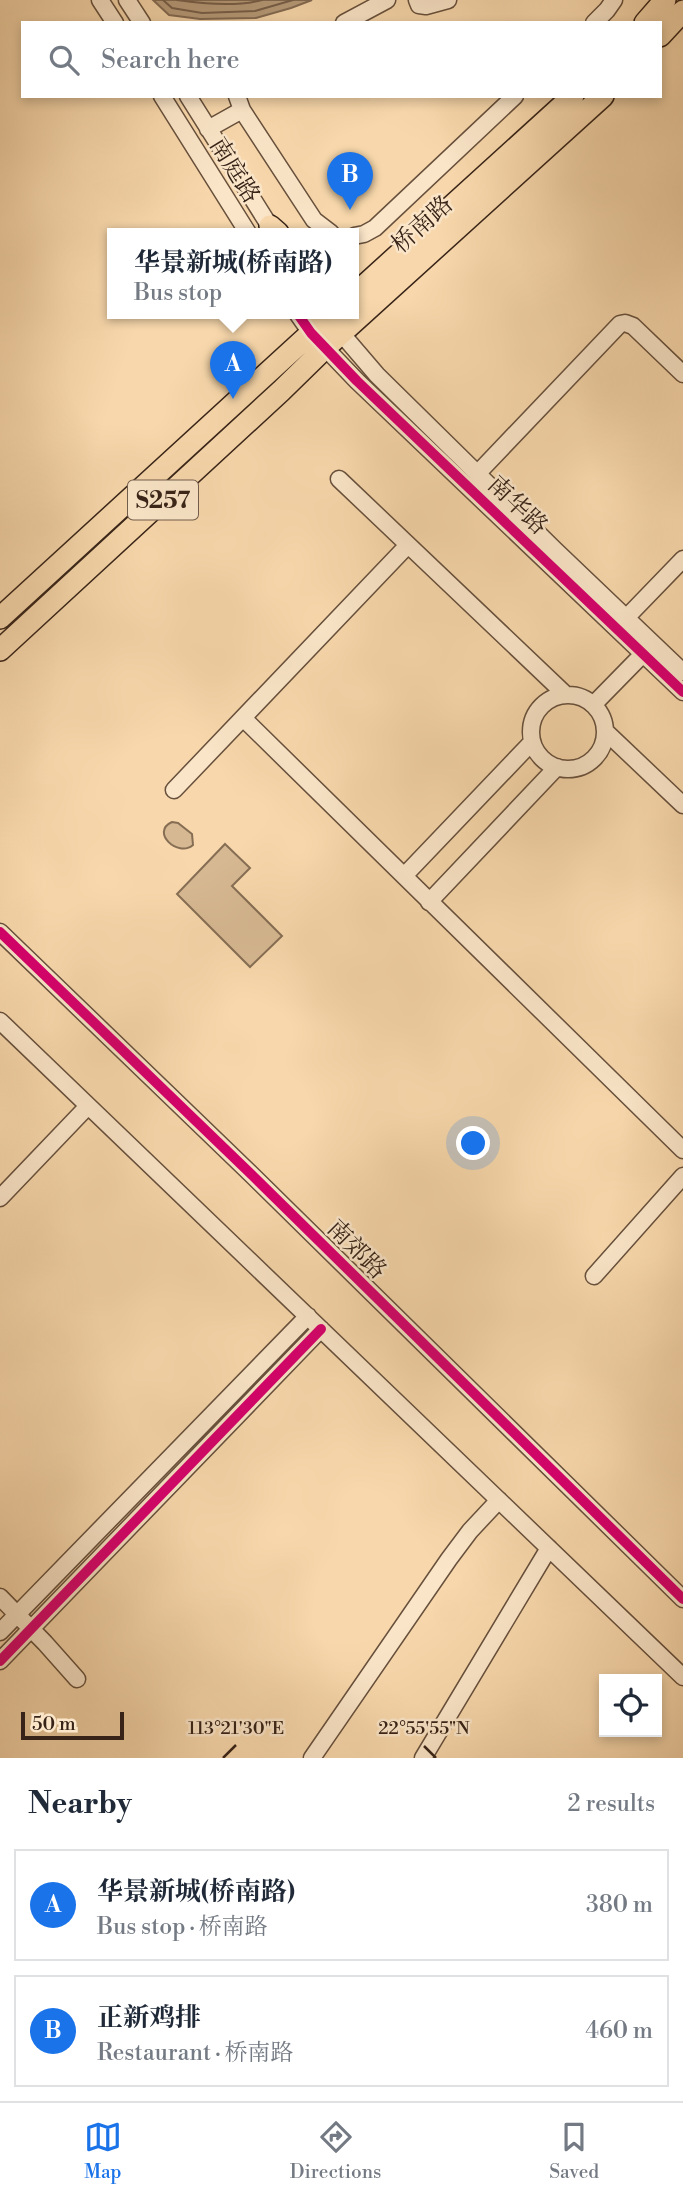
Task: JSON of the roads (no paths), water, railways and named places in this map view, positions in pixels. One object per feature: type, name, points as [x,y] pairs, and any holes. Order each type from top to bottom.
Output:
[{"type":"main road","points":[[647,21],[665,0]]},
{"type":"main road","points":[[662,34],[683,10]]},
{"type":"main road","name":"桥南路","points":[[359,290],[571,98]]},
{"type":"main road","name":"桥南路","points":[[359,297],[601,98]]},
{"type":"main road","points":[[359,276],[380,271]]},
{"type":"main road","name":"桥南路","points":[[0,650],[281,391],[332,319]]},
{"type":"main road","name":"桥南路","points":[[0,618],[97,527],[266,377],[318,341]]},
{"type":"street","points":[[127,0],[141,21]]},
{"type":"street","points":[[348,21],[387,0]]},
{"type":"street","points":[[417,0],[419,5],[426,6],[448,0]]},
{"type":"street","points":[[596,21],[614,0]]},
{"type":"street","name":"南庭路","points":[[163,98],[245,228]]},
{"type":"street","name":"南庭路","points":[[189,98],[272,228]]},
{"type":"street","points":[[359,235],[375,228],[513,98]]},
{"type":"street","points":[[208,129],[239,103],[314,220],[324,228]]},
{"type":"street","points":[[302,319],[318,341]]},
{"type":"street","name":"南华路","points":[[332,319],[377,375],[683,672]]},
{"type":"street","points":[[477,474],[620,324],[633,326],[683,374]]},
{"type":"street","name":"南华路","points":[[318,341],[375,399],[683,692]]},
{"type":"street","points":[[339,479],[566,695]]},
{"type":"street","points":[[174,790],[407,546]]},
{"type":"street","points":[[626,618],[683,559]]},
{"type":"street","points":[[593,705],[643,654]]},
{"type":"street","points":[[605,730],[602,747],[589,762],[572,768],[557,767],[546,762],[532,741],[532,721],[539,707],[550,698],[566,695],[585,700],[599,713],[605,730],[683,806]]},
{"type":"street","points":[[243,718],[683,1150]]},
{"type":"street","points":[[404,877],[532,741]]},
{"type":"street","points":[[429,902],[557,767]]},
{"type":"street","name":"南郊路","points":[[0,932],[253,1176],[683,1599]]},
{"type":"street","points":[[0,1021],[683,1676]]},
{"type":"street","points":[[0,1198],[88,1106]]},
{"type":"street","points":[[594,1276],[683,1176]]},
{"type":"street","points":[[0,1632],[307,1316]]},
{"type":"street","points":[[0,1661],[321,1329]]},
{"type":"street","points":[[312,1758],[449,1559],[499,1500]]},
{"type":"street","points":[[422,1758],[549,1548]]},
{"type":"street","points":[[0,1597],[76,1679]]},
{"type":"water","points":[[153,0],[312,0],[256,18],[200,19],[169,15]]},
{"type":"place","name":"正新鸡排","points":[[350,210]]},
{"type":"place","name":"华景新城(桥南路)","points":[[233,399]]}]
